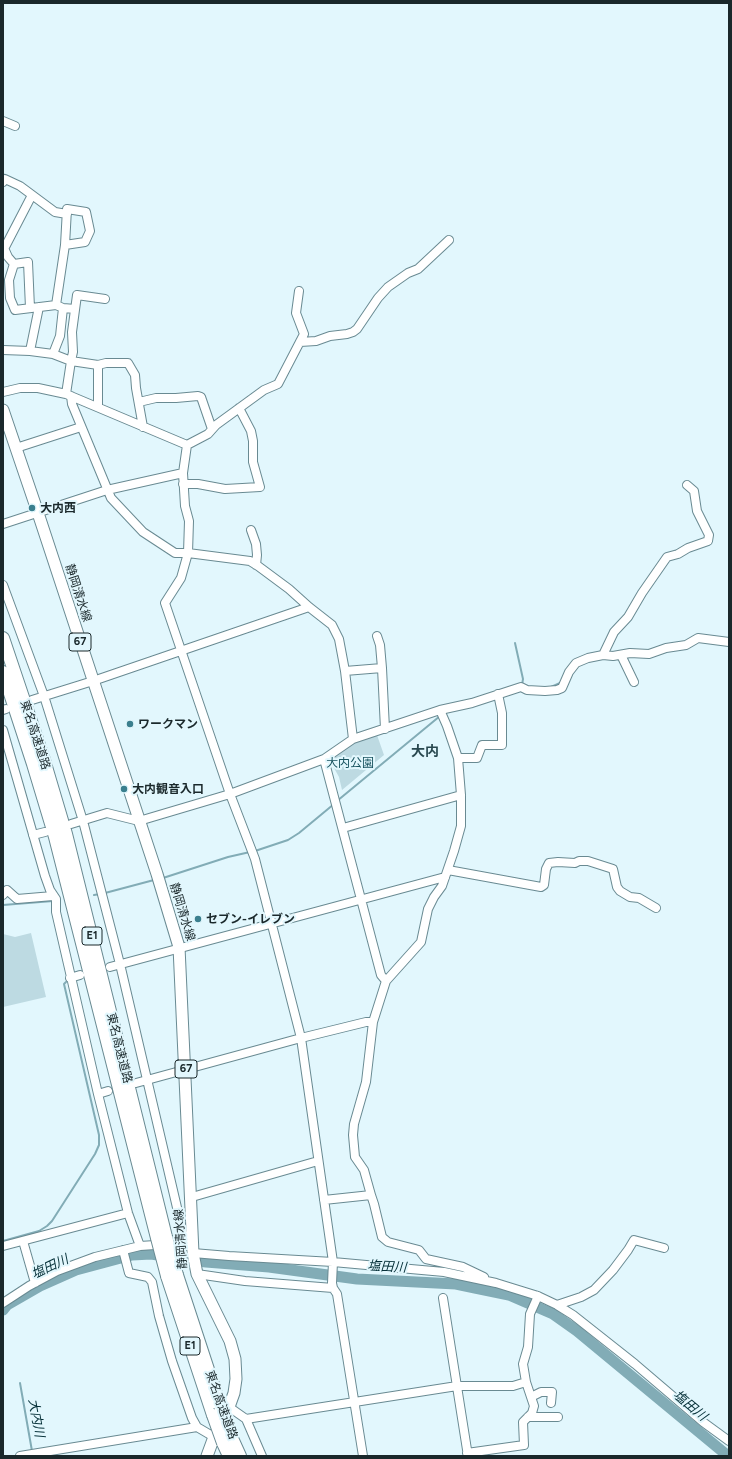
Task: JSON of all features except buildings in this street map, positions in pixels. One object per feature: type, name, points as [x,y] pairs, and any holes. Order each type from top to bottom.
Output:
[{"type":"highway","name":"東名高速道路","points":[[3,638],[44,760],[66,834],[162,1238]]},
{"type":"highway","name":"東名高速道路","points":[[3,672],[55,837],[172,1276],[221,1409],[222,1438],[228,1456]]},
{"type":"highway","name":"東名高速道路","points":[[222,1438],[240,1456]]},
{"type":"main road","name":"静岡清水線","points":[[3,410],[139,821],[179,947],[192,1197],[191,1247],[197,1274],[230,1341],[235,1359],[234,1393],[221,1409],[222,1438],[207,1456]]},
{"type":"street","points":[[3,121],[15,126]]},
{"type":"street","points":[[3,182],[5,179],[20,186],[55,212],[67,214]]},
{"type":"street","points":[[14,264],[8,257],[4,247],[32,195]]},
{"type":"street","points":[[53,354],[60,336],[59,307],[67,209],[86,212],[90,231],[85,242],[65,245]]},
{"type":"street","points":[[300,342],[316,341],[330,336],[353,332],[357,329],[378,298],[388,287],[408,273],[418,269],[449,240]]},
{"type":"street","points":[[14,264],[28,262],[34,308],[30,351]]},
{"type":"street","points":[[14,264],[9,280],[6,299],[15,310],[59,307],[75,309]]},
{"type":"street","points":[[187,445],[208,434],[239,408],[264,390],[278,384],[304,334],[296,313],[299,291]]},
{"type":"street","points":[[105,299],[77,295],[72,332],[73,352],[70,362],[69,395],[111,498],[143,532],[175,553],[188,553],[243,560],[256,565],[289,589],[332,625],[339,639],[345,671],[353,739]]},
{"type":"street","points":[[3,350],[53,354],[70,362],[98,365],[106,363],[128,363],[135,375],[144,426]]},
{"type":"street","points":[[98,365],[98,406]]},
{"type":"street","points":[[3,392],[20,388],[38,388],[69,395],[187,445]]},
{"type":"street","points":[[139,402],[156,398],[201,397],[212,430]]},
{"type":"street","points":[[183,484],[198,484],[225,489],[260,487],[253,462],[253,441],[251,431],[239,408]]},
{"type":"street","points":[[16,448],[82,427]]},
{"type":"street","points":[[187,445],[183,484],[188,521],[188,553],[181,578],[165,603],[230,794],[251,846],[301,1038],[333,1262],[332,1286],[337,1294],[363,1456]]},
{"type":"street","points":[[3,524],[108,490],[183,473]]},
{"type":"street","points":[[603,655],[614,632],[628,617],[642,593],[667,557],[678,554],[688,548],[708,541],[709,535],[697,511],[694,491],[687,485]]},
{"type":"street","points":[[251,530],[256,544],[256,565]]},
{"type":"street","points":[[3,585],[44,696],[83,821],[120,964],[147,1080],[191,1247]]},
{"type":"street","points":[[32,700],[248,629],[309,607]]},
{"type":"street","points":[[376,636],[380,645],[385,729]]},
{"type":"street","points":[[70,824],[107,813],[139,821],[230,794],[324,758],[353,739],[440,710],[472,703],[521,687],[527,690],[557,690],[562,688],[569,672],[576,663],[588,658],[603,655],[613,656],[630,653],[649,654],[666,648],[686,645],[698,638],[729,642]]},
{"type":"street","points":[[621,655],[634,682]]},
{"type":"street","points":[[345,671],[382,668]]},
{"type":"street","points":[[458,758],[477,758],[482,745],[502,745],[502,713],[498,694]]},
{"type":"street","points":[[440,710],[458,758],[461,795],[461,826],[442,886],[428,909],[422,942],[386,981],[373,1022],[366,1082],[354,1124],[353,1135],[356,1157],[364,1170],[382,1237],[388,1242],[418,1250],[426,1259],[462,1267],[496,1283],[557,1305],[573,1314],[703,1422],[729,1441]]},
{"type":"street","points":[[3,730],[45,876],[55,900],[56,912],[70,978],[98,1094],[128,1213],[140,1246]]},
{"type":"street","points":[[324,758],[381,975],[386,981]]},
{"type":"street","points":[[343,828],[461,795]]},
{"type":"street","points":[[33,835],[45,832]]},
{"type":"street","points":[[110,967],[179,947],[362,899],[447,873],[541,887],[544,885],[546,869],[549,863],[575,863],[579,861],[588,861],[613,869],[617,887],[620,891],[630,896],[639,898],[656,908]]},
{"type":"street","points":[[3,895],[7,890],[17,899],[55,900]]},
{"type":"street","points":[[70,978],[80,975]]},
{"type":"street","points":[[136,1083],[301,1038],[366,1022],[373,1022]]},
{"type":"street","points":[[98,1094],[108,1091]]},
{"type":"street","points":[[192,1197],[318,1161]]},
{"type":"street","points":[[324,1200],[371,1195]]},
{"type":"street","points":[[3,1246],[128,1213]]},
{"type":"street","points":[[557,1305],[582,1297],[594,1290],[613,1270],[634,1240],[664,1248]]},
{"type":"street","points":[[23,1241],[34,1283]]},
{"type":"street","points":[[3,1303],[34,1283],[57,1271],[95,1257],[140,1246],[155,1244],[191,1247],[229,1256],[333,1262],[444,1272],[496,1283]]},
{"type":"street","points":[[123,1250],[129,1273],[148,1276],[152,1282],[159,1316],[172,1361],[197,1427]]},
{"type":"street","points":[[197,1274],[246,1281],[332,1286]]},
{"type":"street","points":[[443,1298],[467,1455],[524,1445],[524,1422],[532,1413],[534,1406],[526,1382],[523,1364],[528,1347],[530,1314],[537,1298]]},
{"type":"street","points":[[221,1409],[246,1419],[457,1386],[513,1386],[526,1382]]},
{"type":"street","points":[[531,1397],[541,1392],[552,1392],[551,1403]]},
{"type":"street","points":[[528,1418],[558,1417]]},
{"type":"street","points":[[246,1419],[262,1456]]},
{"type":"street","points":[[20,1456],[197,1427],[222,1438]]},
{"type":"green space","name":"大内公園","points":[[377,735],[384,755],[342,790],[339,777],[329,759],[354,742]]},
{"type":"green space","points":[[31,933],[46,997],[3,1007],[3,934],[15,937]]},
{"type":"waterway","points":[[515,643],[523,679],[522,685]]},
{"type":"waterway","points":[[551,687],[560,683]]},
{"type":"waterway","points":[[337,801],[440,716]]},
{"type":"waterway","points":[[255,851],[288,840],[299,833],[334,804]]},
{"type":"waterway","points":[[163,878],[228,857],[250,852]]},
{"type":"waterway","points":[[105,893],[154,880]]},
{"type":"waterway","points":[[94,895],[100,894]]},
{"type":"waterway","points":[[3,905],[53,901]]},
{"type":"waterway","points":[[3,1241],[39,1231],[47,1226],[52,1221],[95,1154],[99,1145],[99,1135],[64,984],[66,982]]},
{"type":"waterway","name":"塩田川","points":[[3,1310],[7,1305],[40,1286],[76,1270],[132,1255],[151,1254],[206,1262],[269,1267],[357,1279],[456,1284],[509,1295],[553,1314],[577,1331],[728,1456]]},
{"type":"waterway","name":"大内川","points":[[20,1383],[32,1451]]},
{"type":"place","name":"大内西","points":[[32,508]]},
{"type":"place","name":"ワークマン","points":[[130,724]]},
{"type":"place","name":"大内観音入口","points":[[124,789]]},
{"type":"place","name":"セブン-イレブン","points":[[198,919]]},
{"type":"district","name":"大内","points":[[425,752]]}]
